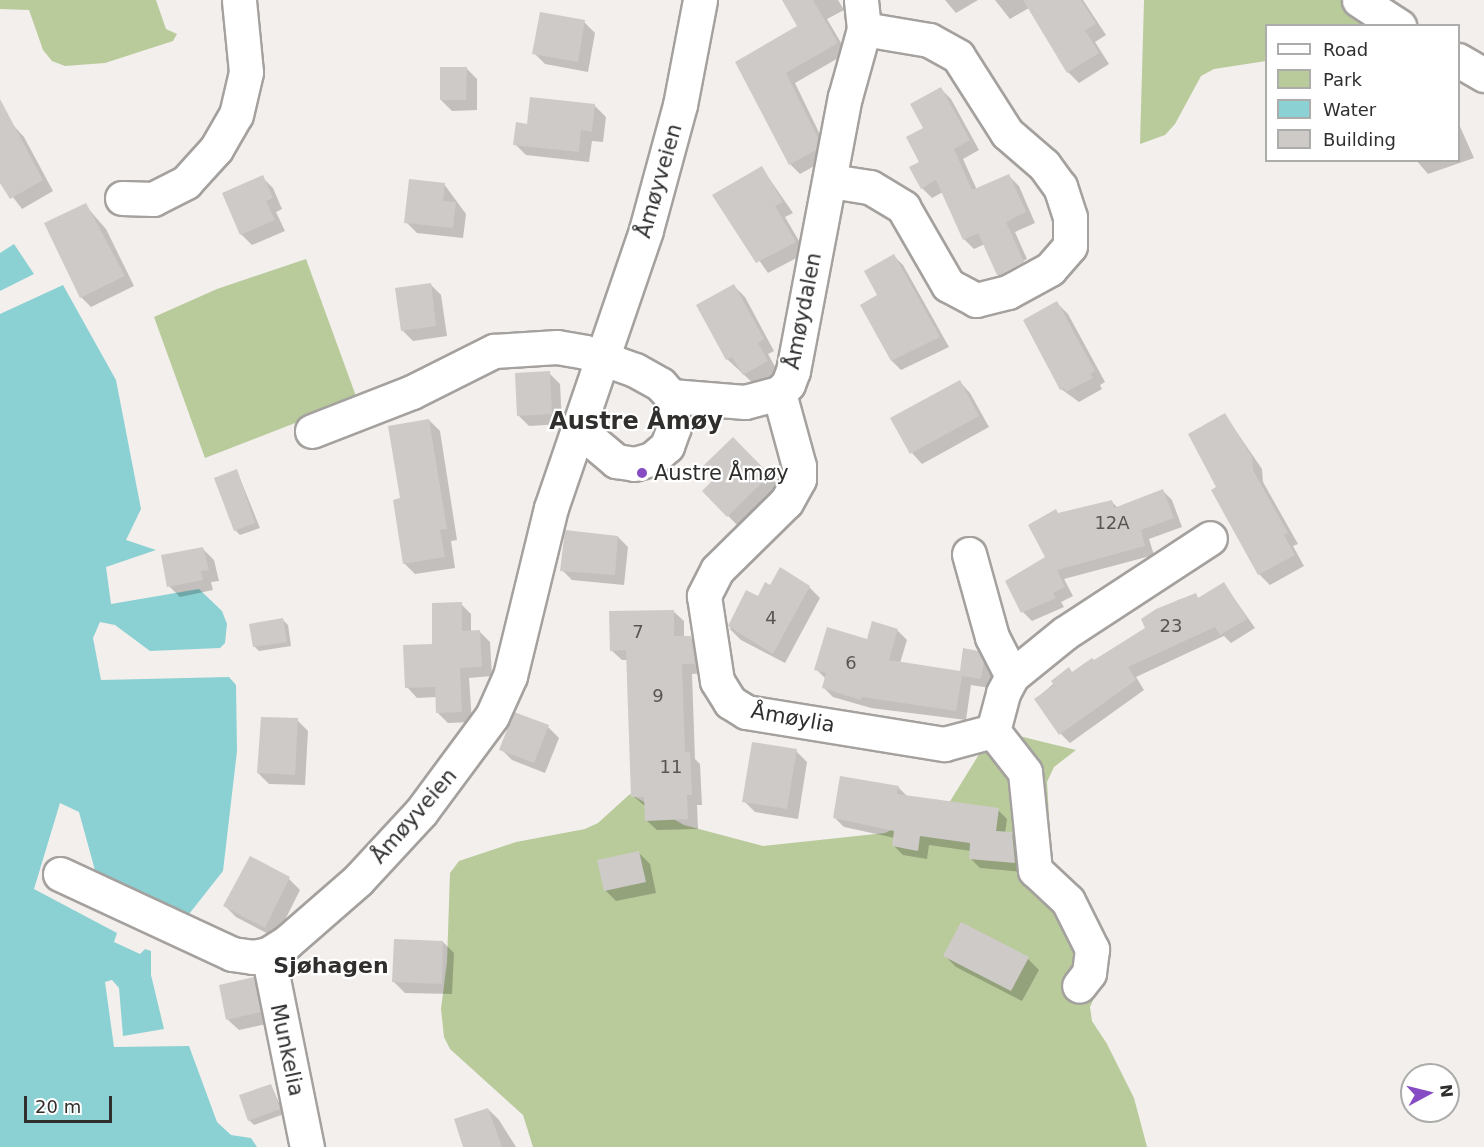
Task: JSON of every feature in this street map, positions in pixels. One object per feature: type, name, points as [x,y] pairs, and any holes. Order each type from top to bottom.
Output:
[{"type":"street","points":[[122,198],[153,199],[170,194],[186,182],[216,149],[236,115],[246,72],[239,0]]},
{"type":"street","name":"Åmøyveien","points":[[268,954],[358,880],[421,812],[492,716],[510,676],[551,508],[649,219],[680,105],[700,0]]},
{"type":"street","points":[[1359,0],[1396,24]]},
{"type":"street","name":"Åmøydalen","points":[[671,396],[745,402],[779,393],[793,371],[862,14],[929,40],[958,56],[1008,132],[1044,165],[1060,188],[1070,217],[1070,246],[1050,269],[1008,292],[976,300],[948,285],[903,207],[870,187],[831,181]]},
{"type":"street","points":[[1460,61],[1484,75]]},
{"type":"street","points":[[312,431],[412,392],[494,351],[569,348],[635,370],[660,384],[671,396],[674,427],[667,446],[652,459],[634,464],[616,461],[578,429]]},
{"type":"street","name":"Åmøylia","points":[[779,393],[799,466],[799,479],[786,502],[710,580],[704,596],[706,620],[720,691],[746,712],[944,744],[993,731]]},
{"type":"street","points":[[1079,986],[1089,973],[1092,949],[1068,901],[1035,870],[1026,772],[993,731],[1003,693],[1012,676],[1065,633],[1210,538]]},
{"type":"street","points":[[969,554],[992,637],[1012,676]]},
{"type":"street","points":[[60,874],[232,954],[253,957],[268,954]]},
{"type":"street","name":"Munkelia","points":[[268,954],[307,1147]]},
{"type":"green space","points":[[0,0],[156,0],[166,29],[177,34],[173,41],[105,63],[65,66],[52,61],[43,50],[29,10],[0,9]]},
{"type":"green space","points":[[1144,0],[1349,0],[1395,24],[1265,24],[1265,61],[1214,69],[1201,76],[1175,124],[1165,135],[1140,144]]},
{"type":"green space","points":[[306,259],[357,399],[205,458],[154,317],[217,289]]},
{"type":"green space","points":[[994,730],[1076,750],[1054,767],[1047,782],[1052,866],[1101,982],[1090,1007],[1092,1021],[1107,1044],[1134,1098],[1147,1147],[533,1147],[523,1115],[450,1049],[444,1037],[441,1009],[447,962],[450,873],[459,861],[516,842],[585,829],[598,823],[630,794],[684,825],[763,846],[885,833],[949,803]]},
{"type":"water","points":[[14,244],[34,274],[0,291],[0,253]]},
{"type":"water","points":[[63,285],[116,380],[141,509],[126,540],[156,550],[106,567],[111,604],[199,589],[222,611],[227,624],[225,643],[220,648],[150,651],[115,625],[100,622],[93,638],[101,680],[229,677],[236,685],[237,751],[223,871],[189,914],[96,874],[79,812],[60,803],[34,889],[117,933],[114,942],[140,954],[145,949],[151,951],[151,975],[164,1029],[123,1036],[119,988],[112,980],[105,982],[114,1047],[189,1046],[217,1122],[231,1135],[251,1138],[257,1147],[0,1147],[0,314]]},
{"type":"building","points":[[782,0],[813,0],[838,43],[786,73],[818,138],[816,150],[789,165],[735,62],[797,26]]},
{"type":"building","points":[[1023,0],[1081,0],[1096,24],[1085,30],[1099,53],[1067,73]]},
{"type":"building","points":[[540,12],[585,20],[578,62],[532,54]]},
{"type":"building","points":[[440,67],[467,67],[466,100],[440,100]]},
{"type":"building","points":[[941,87],[970,140],[954,149],[972,190],[1009,174],[1026,212],[1006,222],[1024,262],[1001,274],[997,275],[978,233],[963,240],[936,180],[921,189],[909,167],[919,162],[906,137],[923,128],[910,104]]},
{"type":"building","points":[[530,97],[595,104],[592,132],[581,130],[579,152],[513,145],[516,122],[527,124]]},
{"type":"building","points":[[0,99],[43,180],[10,199],[0,183]]},
{"type":"building","points":[[762,166],[783,202],[775,206],[796,242],[756,263],[712,195]]},
{"type":"building","points":[[263,175],[273,198],[266,201],[275,220],[240,235],[222,193]]},
{"type":"building","points":[[409,179],[445,183],[443,201],[456,202],[453,228],[404,223]]},
{"type":"building","points":[[86,203],[125,276],[80,298],[44,223]]},
{"type":"building","points":[[894,254],[940,337],[891,361],[860,305],[877,295],[864,271]]},
{"type":"building","points":[[431,283],[436,326],[401,331],[395,288]]},
{"type":"building","points":[[734,284],[764,339],[758,343],[768,361],[743,375],[732,357],[726,360],[696,305]]},
{"type":"building","points":[[1057,301],[1095,371],[1090,374],[1093,378],[1066,392],[1064,388],[1060,390],[1023,320]]},
{"type":"building","points":[[550,371],[552,414],[517,416],[515,373]]},
{"type":"building","points":[[960,380],[979,416],[910,454],[890,418]]},
{"type":"building","points":[[1225,413],[1252,457],[1253,470],[1288,533],[1284,535],[1295,555],[1258,575],[1211,490],[1216,487],[1188,434]]},
{"type":"building","points":[[429,419],[447,529],[440,530],[445,557],[403,564],[393,500],[400,498],[388,426]]},
{"type":"building","points":[[733,437],[770,475],[727,517],[702,491],[714,479],[702,467]]},
{"type":"building","points":[[237,469],[255,523],[234,531],[214,478]]},
{"type":"building","points":[[1163,489],[1174,518],[1141,530],[1145,546],[1057,570],[1065,587],[1053,593],[1056,598],[1021,613],[1005,581],[1045,557],[1028,525],[1056,509],[1058,513],[1112,500],[1114,508]]},
{"type":"building","points":[[565,530],[618,536],[615,575],[560,571]]},
{"type":"building","points":[[203,547],[209,570],[201,571],[203,580],[167,587],[161,555]]},
{"type":"building","points":[[780,567],[810,586],[773,654],[728,626],[746,590],[758,596],[765,582],[770,585]]},
{"type":"building","points":[[1224,582],[1247,619],[1220,635],[1215,627],[1128,667],[1136,680],[1059,735],[1034,699],[1054,685],[1051,681],[1069,667],[1072,672],[1145,628],[1141,619],[1156,609],[1196,593],[1198,598]]},
{"type":"building","points":[[462,602],[462,631],[480,630],[482,667],[460,668],[462,712],[436,713],[435,687],[405,688],[403,645],[432,644],[432,603]]},
{"type":"building","points":[[674,610],[674,636],[691,636],[695,664],[682,664],[685,752],[690,752],[692,795],[687,795],[688,819],[645,821],[644,797],[631,797],[626,650],[610,651],[609,611]]},
{"type":"building","points":[[283,618],[287,642],[253,647],[249,624]]},
{"type":"building","points":[[872,621],[898,629],[889,660],[960,671],[963,648],[978,651],[984,662],[981,679],[962,676],[956,711],[862,697],[861,700],[822,688],[826,673],[814,670],[827,627],[867,639]]},
{"type":"building","points":[[514,712],[549,725],[534,763],[499,750]]},
{"type":"building","points":[[261,717],[298,718],[295,775],[257,773]]},
{"type":"building","points":[[752,742],[797,749],[787,809],[742,802]]},
{"type":"building","points":[[840,776],[899,786],[897,794],[999,808],[996,831],[1012,832],[1015,863],[969,859],[970,843],[920,836],[918,851],[892,846],[894,831],[833,818]]},
{"type":"building","points":[[639,851],[646,882],[604,891],[597,860]]},
{"type":"building","points":[[250,856],[290,877],[265,928],[223,906]]},
{"type":"building","points":[[961,922],[1029,957],[1011,991],[943,956]]},
{"type":"building","points":[[394,939],[443,941],[442,984],[392,982]]},
{"type":"building","points":[[254,977],[261,1012],[226,1020],[219,985]]},
{"type":"building","points":[[271,1084],[280,1109],[248,1121],[239,1095]]},
{"type":"building","points":[[488,1108],[502,1147],[463,1147],[454,1119]]},
{"type":"place","name":"Austre Åmøy","points":[[642,473]]},
{"type":"district","name":"Austre Åmøy","points":[[636,422]]},
{"type":"district","name":"Sjøhagen","points":[[331,966]]}]
